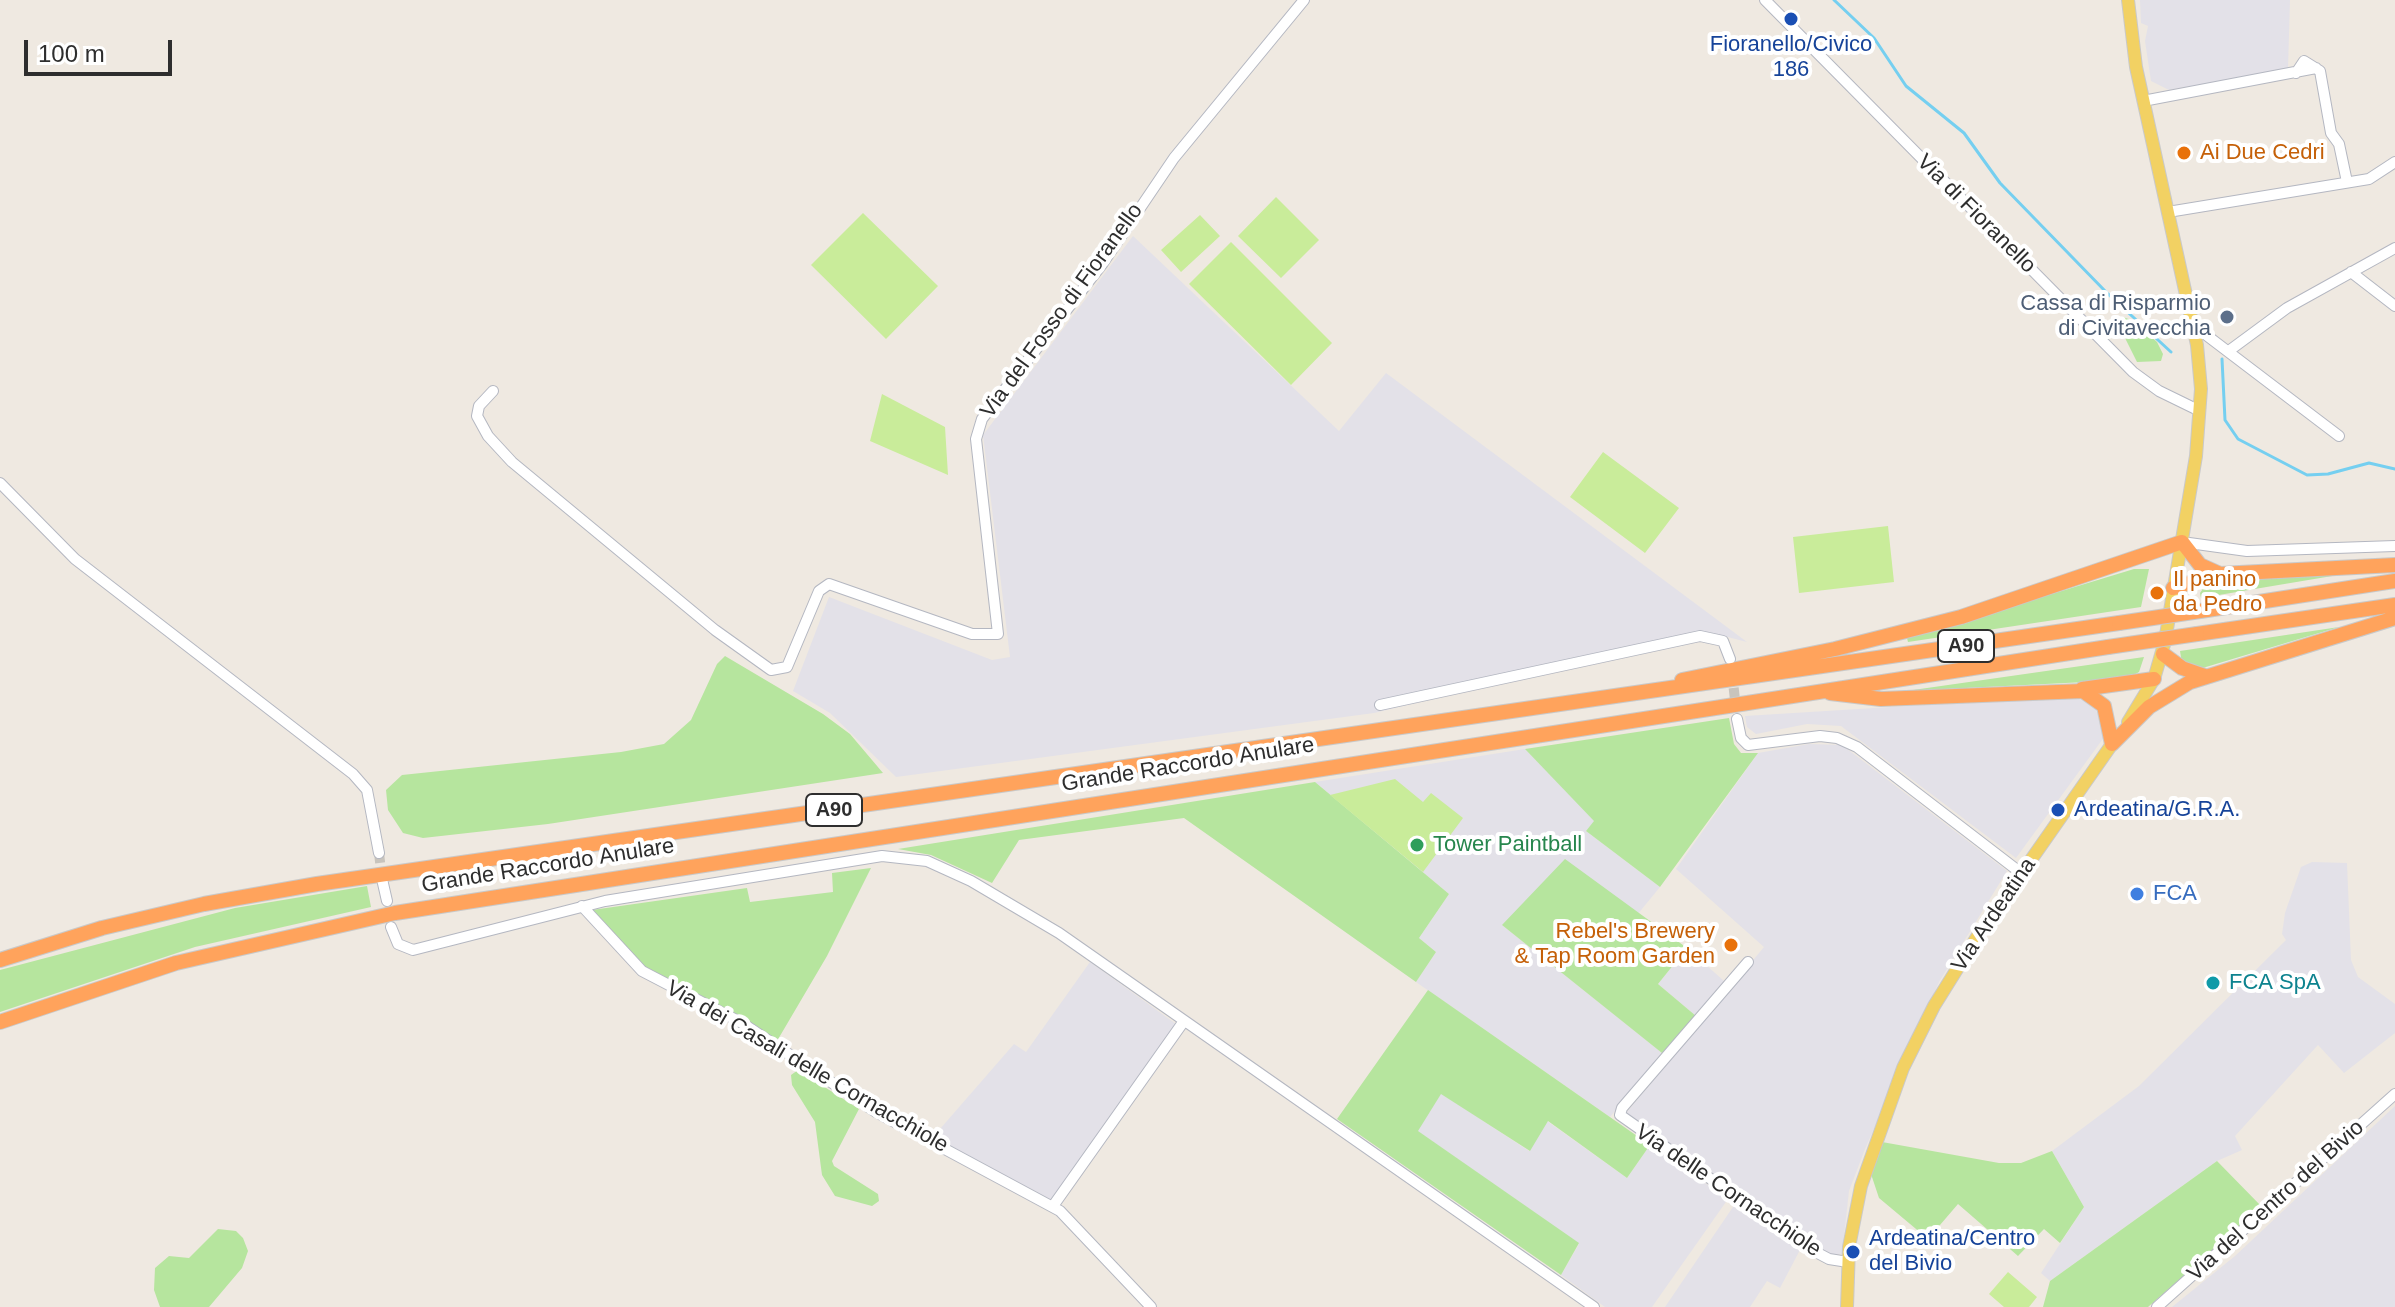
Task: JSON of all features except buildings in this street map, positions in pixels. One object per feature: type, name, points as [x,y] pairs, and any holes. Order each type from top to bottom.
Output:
[{"type":"highway","points":[[1645,693],[1707,673],[1846,647],[1961,617],[2182,542],[2200,565],[2220,574]]},
{"type":"highway","points":[[2173,588],[2220,574],[2395,565]]},
{"type":"highway","name":"Grande Raccordo Anulare","points":[[0,960],[102,928],[204,904],[317,884],[1645,693],[2395,581]]},
{"type":"highway","name":"Grande Raccordo Anulare","points":[[0,1022],[176,963],[395,913],[1817,691],[2395,605]]},
{"type":"highway","points":[[2112,744],[2161,699],[2205,676],[2395,618]]},
{"type":"highway","points":[[2163,654],[2182,668],[2205,676]]},
{"type":"highway","points":[[1817,691],[1881,699],[2065,690],[2154,679]]},
{"type":"highway","points":[[2065,690],[2088,692],[2101,702],[2108,717],[2112,744]]},
{"type":"main road","name":"Via Ardeatina","points":[[1848,1304],[1848,1262],[1862,1179],[1903,1068],[1934,1006],[2021,873],[2112,744],[2154,679],[2163,654],[2200,411],[2200,365],[2143,101],[2128,0]]},
{"type":"street","name":"Via del Fosso di Fioranello","points":[[493,391],[479,406],[477,416],[488,436],[512,462],[715,630],[771,670],[787,667],[819,591],[829,584],[972,634],[998,634],[976,439],[982,419],[1103,263],[1174,158],[1304,0]]},
{"type":"street","name":"Via di Fioranello","points":[[1765,0],[2133,372],[2159,391],[2200,411]]},
{"type":"street","points":[[2143,101],[2294,74],[2302,68],[2304,61],[2322,74],[2331,133],[2339,144],[2347,182]]},
{"type":"street","points":[[2168,212],[2379,175],[2395,162]]},
{"type":"street","points":[[2230,350],[2282,310],[2395,248]]},
{"type":"street","points":[[2351,272],[2395,306]]},
{"type":"street","points":[[2193,325],[2230,350],[2339,436]]},
{"type":"street","points":[[0,483],[75,559],[353,774],[367,790],[379,853]]},
{"type":"street","points":[[2182,542],[2247,551],[2395,546]]},
{"type":"street","points":[[1380,705],[1700,636],[1723,641],[1730,659]]},
{"type":"street","points":[[1737,719],[1741,738],[1748,745],[1820,736],[1837,738],[1857,747],[2021,873]]},
{"type":"street","points":[[391,927],[398,944],[413,950],[582,906],[847,861],[910,858],[943,867],[1010,903],[1594,1307]]},
{"type":"street","points":[[382,879],[387,901]]},
{"type":"street","name":"Via dei Casali delle Cornacchiole","points":[[582,906],[642,971],[751,1029],[876,1112],[1053,1206],[1081,1229],[1151,1307]]},
{"type":"street","name":"Via delle Cornacchiole","points":[[1748,962],[1622,1108],[1620,1115],[1810,1249],[1829,1259],[1848,1262]]},
{"type":"street","points":[[1053,1206],[1184,1021]]},
{"type":"street","name":"Via del Centro del Bivio","points":[[2157,1307],[2395,1094]]},
{"type":"shaded area","points":[[2140,0],[2290,0],[2288,69],[2169,90],[2151,81],[2145,41],[2148,26],[2141,23]]},
{"type":"shaded area","points":[[1133,236],[1339,431],[1386,373],[1747,642],[1708,632],[1374,713],[896,777],[830,713],[793,691],[829,597],[992,660],[1010,657],[983,435]]},
{"type":"shaded area","points":[[2069,696],[2094,704],[2105,736],[2016,858],[1841,726],[1807,724],[1756,734],[1747,727],[1745,716]]},
{"type":"shaded area","points":[[1809,744],[1842,745],[2007,871],[1939,982],[1865,1149],[1849,1191],[1842,1254],[1830,1254],[1631,1119],[1627,1112],[1764,947],[1676,869],[1758,753]]},
{"type":"shaded area","points":[[1525,749],[1595,821],[1586,831],[1660,887],[1637,915],[1502,925],[1662,1053],[1610,1117],[1416,982],[1436,952],[1419,938],[1449,894],[1315,782]]},
{"type":"shaded area","points":[[2312,862],[2347,863],[2351,960],[2358,977],[2395,1004],[2395,1033],[2344,1073],[2318,1045],[2235,1136],[2242,1150],[2217,1161],[2050,1281],[2041,1273],[2084,1207],[2052,1151],[2139,1086],[2286,940],[2282,934],[2285,913],[2301,867]]},
{"type":"shaded area","points":[[1687,948],[1724,981],[1696,1016],[1658,984]]},
{"type":"shaded area","points":[[1090,962],[1176,1024],[1051,1201],[933,1137],[1014,1044],[1026,1052]]},
{"type":"shaded area","points":[[1441,1093],[1529,1151],[1547,1121],[1627,1178],[1650,1145],[1728,1199],[1652,1307],[1605,1307],[1561,1275],[1579,1244],[1417,1131]]},
{"type":"shaded area","points":[[2395,1106],[2395,1307],[2172,1307],[2235,1256]]},
{"type":"shaded area","points":[[1735,1204],[1801,1248],[1780,1288],[1767,1281],[1750,1307],[1665,1307]]},
{"type":"green space","points":[[1276,197],[1319,240],[1281,278],[1238,236]]},
{"type":"green space","points":[[863,213],[938,286],[886,339],[811,265]]},
{"type":"green space","points":[[1200,215],[1220,236],[1181,272],[1161,250]]},
{"type":"green space","points":[[1231,242],[1332,343],[1291,385],[1189,284]]},
{"type":"green space","points":[[2123,317],[2134,321],[2157,342],[2163,354],[2161,361],[2137,362],[2117,322]]},
{"type":"green space","points":[[882,394],[945,427],[948,475],[870,441]]},
{"type":"green space","points":[[1603,452],[1679,508],[1645,553],[1570,497]]},
{"type":"green space","points":[[1888,526],[1894,582],[1799,593],[1793,537]]},
{"type":"green space","points":[[2134,569],[2149,569],[2141,607],[1908,642],[1907,638]]},
{"type":"green space","points":[[2356,572],[2201,598],[2200,593],[2207,583]]},
{"type":"green space","points":[[2339,627],[2196,670],[2182,663],[2180,651]]},
{"type":"green space","points":[[725,656],[823,714],[850,734],[883,773],[548,824],[423,838],[403,833],[388,810],[386,790],[402,775],[621,752],[664,744],[691,720],[717,664]]},
{"type":"green space","points":[[2144,657],[2139,672],[2125,680],[1906,691]]},
{"type":"green space","points":[[1729,718],[1734,744],[1741,753],[1758,753],[1660,887],[1586,831],[1594,821],[1525,749]]},
{"type":"green space","name":"Tower Paintball","points":[[1395,779],[1423,802],[1431,793],[1463,818],[1423,872],[1330,795]]},
{"type":"green space","points":[[1315,782],[1449,894],[1419,938],[1436,952],[1416,982],[1184,818],[1019,840],[992,883],[931,855],[898,849]]},
{"type":"green space","points":[[1565,859],[1687,948],[1658,984],[1696,1016],[1662,1053],[1502,925]]},
{"type":"green space","points":[[871,868],[827,956],[777,1041],[742,1017],[642,966],[592,910],[747,888],[750,902],[833,892],[832,873]]},
{"type":"green space","points":[[367,886],[371,907],[195,947],[0,1012],[0,970],[235,908]]},
{"type":"green space","points":[[1428,990],[1650,1145],[1627,1178],[1548,1121],[1530,1151],[1441,1094],[1418,1131],[1579,1243],[1561,1275],[1337,1119]]},
{"type":"green space","points":[[798,1070],[859,1109],[832,1161],[834,1166],[878,1194],[879,1201],[872,1206],[835,1196],[822,1175],[815,1122],[792,1085],[791,1075]]},
{"type":"green space","points":[[1882,1142],[1999,1163],[2021,1163],[2052,1151],[2084,1207],[2060,1243],[2044,1229],[2018,1256],[1958,1204],[1928,1239],[1879,1198],[1871,1174]]},
{"type":"green space","points":[[2217,1161],[2262,1207],[2148,1307],[2043,1307],[2050,1281]]},
{"type":"green space","points":[[218,1229],[236,1231],[243,1238],[248,1251],[242,1268],[209,1307],[160,1307],[154,1290],[155,1268],[169,1256],[189,1258]]},
{"type":"green space","points":[[2008,1272],[2037,1297],[2029,1307],[2004,1307],[1989,1294]]},
{"type":"waterway","points":[[1834,0],[1874,38],[1906,86],[1964,133],[2000,183],[2107,293],[2171,352]]},
{"type":"waterway","points":[[2222,359],[2225,420],[2238,439],[2307,475],[2328,474],[2369,463],[2395,469]]},
{"type":"tunnel","points":[[1732,673],[1736,709]]},
{"type":"tunnel","points":[[379,853],[382,879]]},
{"type":"place","name":"Fioranello/Civico 186","points":[[1791,19]]},
{"type":"place","name":"Ai Due Cedri","points":[[2184,153]]},
{"type":"place","name":"Cassa di Risparmio di Civitavecchia","points":[[2227,317]]},
{"type":"place","name":"Il panino da Pedro","points":[[2157,593]]},
{"type":"place","name":"Ardeatina/G.R.A.","points":[[2058,810]]},
{"type":"place","name":"Tower Paintball","points":[[1417,845]]},
{"type":"place","name":"FCA","points":[[2137,894]]},
{"type":"place","name":"Rebel's Brewery & Tap Room Garden","points":[[1731,945]]},
{"type":"place","name":"FCA SpA","points":[[2213,983]]},
{"type":"place","name":"Ardeatina/Centro del Bivio","points":[[1853,1252]]}]
